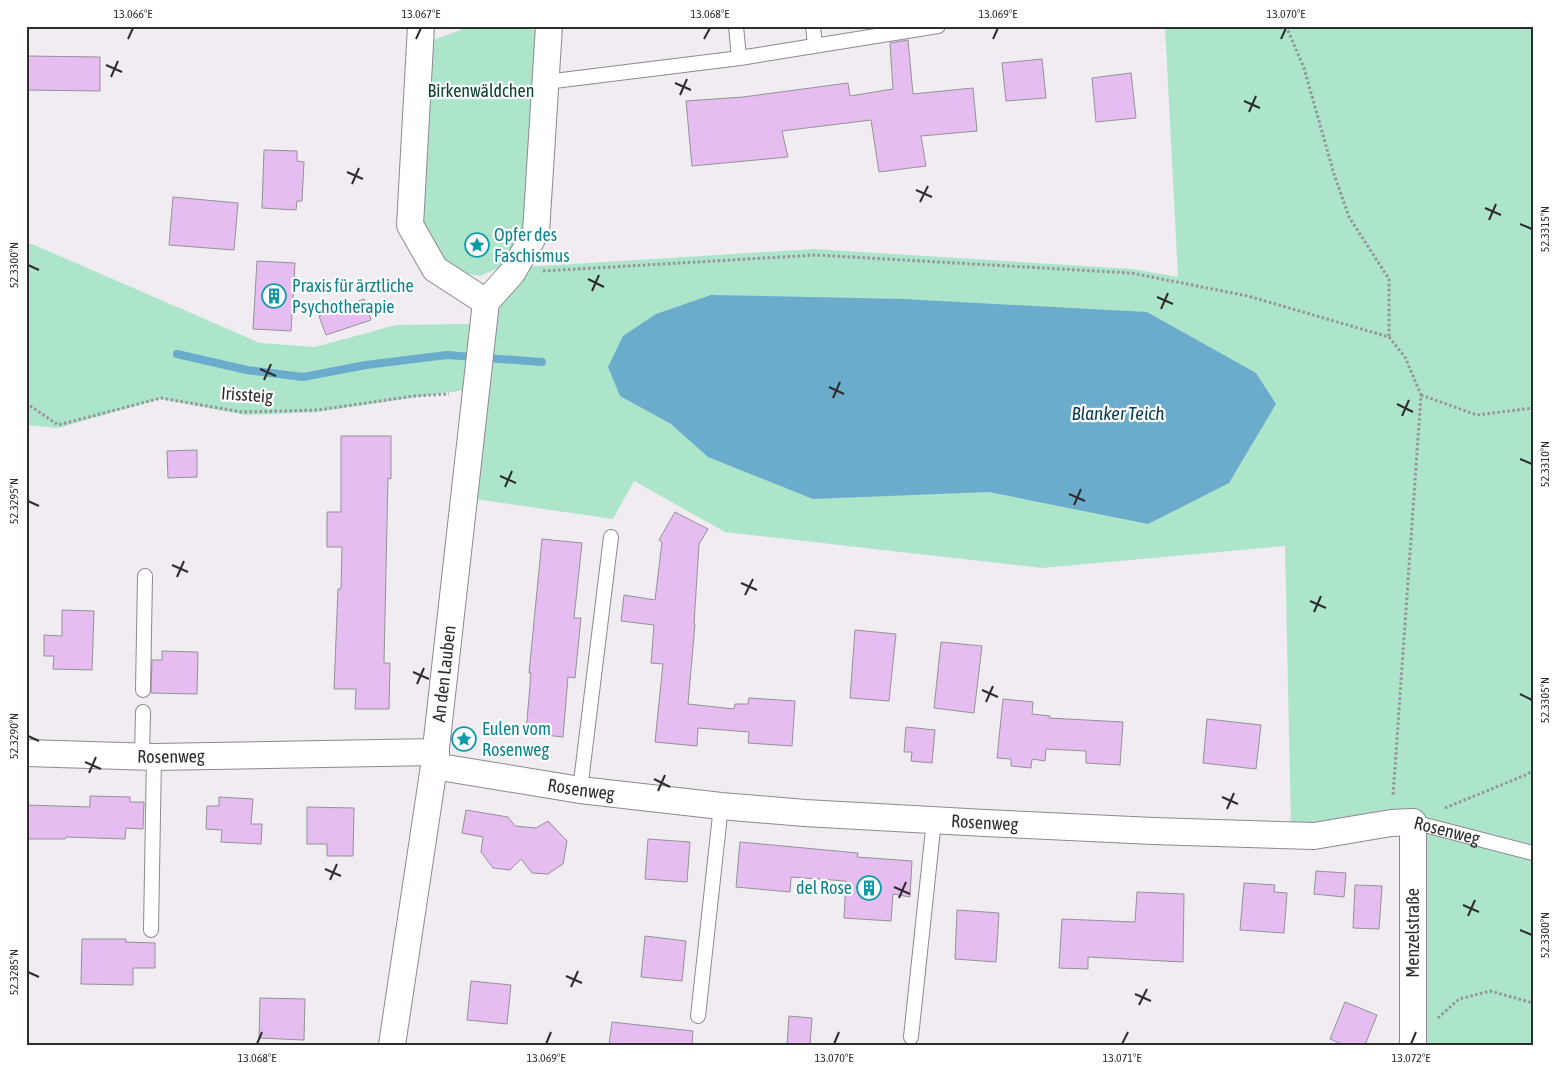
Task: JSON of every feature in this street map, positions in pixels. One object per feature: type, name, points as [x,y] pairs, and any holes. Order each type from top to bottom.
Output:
[{"type":"street","points":[[421,26],[410,225],[435,269],[484,314],[512,273],[536,232],[549,26]]},
{"type":"street","name":"An den Lauben","points":[[392,1045],[435,759],[477,392],[484,314]]},
{"type":"street","name":"Rosenweg","points":[[26,753],[435,759],[580,790],[720,806],[934,820],[1133,830],[1314,836],[1402,822]]},
{"type":"street","name":"Menzelstraße","points":[[1402,822],[1413,1045]]},
{"type":"lane","points":[[736,26],[739,58]]},
{"type":"lane","points":[[813,26],[815,45]]},
{"type":"lane","points":[[546,82],[739,58],[938,26]]},
{"type":"lane","points":[[580,790],[611,537]]},
{"type":"lane","points":[[143,690],[145,576]]},
{"type":"lane","points":[[143,712],[148,756],[151,930]]},
{"type":"lane","points":[[698,1016],[720,806]]},
{"type":"lane","points":[[911,1037],[934,820]]},
{"type":"lane","name":"Rosenweg","points":[[1402,822],[1533,853]]},
{"type":"path","points":[[1286,26],[1304,68],[1334,174],[1349,217],[1389,279],[1389,337]]},
{"type":"path","points":[[512,273],[816,255],[1131,273],[1248,296],[1389,337],[1405,357],[1421,395],[1408,601],[1402,822],[1528,774],[1533,769]]},
{"type":"path","name":"Irissteig","points":[[26,403],[58,425],[161,398],[242,412],[318,410],[414,396],[477,392]]},
{"type":"path","points":[[1421,395],[1477,415],[1533,408]]},
{"type":"path","points":[[1413,1017],[1440,1018],[1459,999],[1490,991],[1533,1003]]},
{"type":"green space","name":"Birkenwäldchen","points":[[471,26],[520,26],[548,34],[529,227],[510,263],[480,276],[454,271],[410,225],[420,45]]},
{"type":"green space","points":[[1165,26],[1533,26],[1533,1045],[1411,1045],[1412,809],[1391,809],[1291,827],[1285,546],[1042,568],[725,532],[634,481],[613,519],[468,498],[485,387],[317,412],[245,415],[160,399],[58,428],[26,425],[26,244],[32,244],[260,343],[315,347],[396,325],[468,324],[524,267],[814,249],[1132,269],[1178,277]]},
{"type":"water","name":"Blanker Teich","points":[[711,295],[903,299],[1147,312],[1256,373],[1276,404],[1229,483],[1148,524],[989,492],[813,499],[708,457],[671,424],[620,396],[608,367],[623,336],[656,314]]},
{"type":"building","points":[[908,40],[913,94],[973,88],[977,131],[921,136],[926,166],[879,172],[871,120],[782,131],[788,157],[692,166],[686,101],[743,97],[848,83],[850,96],[893,89],[890,43]]},
{"type":"building","points":[[26,56],[100,57],[100,91],[26,90]]},
{"type":"building","points":[[1042,59],[1046,98],[1006,101],[1002,63]]},
{"type":"building","points":[[1131,73],[1136,118],[1096,122],[1092,78]]},
{"type":"building","points":[[264,150],[297,151],[297,161],[304,162],[302,201],[297,201],[296,210],[262,208]]},
{"type":"building","points":[[173,197],[238,203],[234,250],[169,245]]},
{"type":"building","name":"Praxis für ärztliche Psychotherapie","points":[[257,261],[295,263],[291,331],[253,329]]},
{"type":"building","points":[[364,299],[371,320],[326,335],[319,316]]},
{"type":"building","points":[[341,436],[391,436],[391,479],[388,478],[384,663],[390,663],[389,709],[355,709],[356,689],[334,689],[338,589],[341,589],[342,547],[327,547],[327,512],[341,512]]},
{"type":"building","points":[[197,450],[197,477],[168,478],[167,451]]},
{"type":"building","points":[[675,512],[708,529],[699,544],[688,704],[734,709],[735,704],[748,704],[749,698],[795,701],[792,746],[748,743],[749,732],[698,728],[697,746],[655,742],[663,664],[651,663],[654,625],[621,621],[624,595],[655,600],[662,542],[659,540]]},
{"type":"building","points":[[542,539],[582,543],[574,618],[581,618],[575,678],[568,677],[563,737],[526,733],[531,673],[529,673]]},
{"type":"building","points":[[62,610],[94,611],[92,670],[53,669],[54,656],[44,656],[44,635],[62,636]]},
{"type":"building","points":[[855,630],[896,634],[889,701],[850,698]]},
{"type":"building","points":[[941,642],[982,646],[974,713],[934,708]]},
{"type":"building","points":[[162,651],[198,652],[197,694],[151,693],[152,660],[162,660]]},
{"type":"building","points":[[1003,699],[1033,702],[1032,714],[1050,716],[1049,718],[1123,722],[1120,765],[1086,763],[1086,751],[1046,749],[1045,761],[1032,759],[1031,768],[1011,766],[1011,759],[997,758]]},
{"type":"building","points":[[1207,719],[1261,725],[1256,769],[1203,763]]},
{"type":"building","points":[[906,727],[935,730],[932,763],[911,761],[912,752],[904,752]]},
{"type":"building","points":[[90,796],[130,797],[130,802],[144,802],[143,829],[126,828],[125,839],[66,837],[65,839],[26,839],[26,805],[90,807]]},
{"type":"building","points":[[219,797],[253,799],[251,824],[262,824],[261,844],[221,842],[222,830],[206,829],[207,806],[219,806]]},
{"type":"building","points":[[307,807],[354,808],[353,856],[327,856],[327,844],[307,844]]},
{"type":"building","points":[[466,810],[508,817],[515,826],[536,828],[548,821],[567,841],[563,864],[548,874],[532,873],[521,859],[510,870],[493,868],[481,852],[483,837],[462,833]]},
{"type":"building","points":[[648,839],[690,842],[687,882],[645,879]]},
{"type":"building","points":[[740,842],[858,853],[857,857],[912,861],[910,897],[893,894],[891,921],[844,918],[846,881],[791,877],[790,892],[736,887]]},
{"type":"building","points":[[1316,871],[1346,873],[1344,897],[1314,894]]},
{"type":"building","points":[[1244,883],[1275,885],[1274,892],[1287,893],[1284,933],[1240,930]]},
{"type":"building","points":[[1355,885],[1382,886],[1379,929],[1353,928]]},
{"type":"building","points":[[1137,892],[1184,894],[1183,962],[1088,957],[1088,969],[1059,968],[1062,919],[1135,922]]},
{"type":"building","points":[[957,910],[999,913],[996,962],[955,959]]},
{"type":"building","points":[[645,936],[686,941],[682,981],[641,977]]},
{"type":"building","points":[[82,939],[126,939],[126,942],[155,943],[155,968],[133,968],[133,985],[81,984]]},
{"type":"building","points":[[471,981],[511,985],[507,1024],[467,1020]]},
{"type":"building","points":[[260,998],[305,999],[304,1040],[259,1038]]},
{"type":"building","points":[[1345,1002],[1377,1015],[1365,1045],[1344,1045],[1330,1039]]},
{"type":"building","points":[[789,1016],[812,1018],[810,1045],[787,1045]]},
{"type":"building","points":[[612,1022],[693,1031],[692,1045],[609,1045]]},
{"type":"waterway","points":[[177,354],[247,370],[303,377],[366,365],[447,355],[542,362]]},
{"type":"place","name":"Opfer des Faschismus","points":[[477,245]]},
{"type":"place","name":"Praxis für ärztliche Psychotherapie","points":[[274,296]]},
{"type":"place","name":"Eulen vom Rosenweg","points":[[464,739]]},
{"type":"place","name":"del Rose","points":[[869,888]]}]
